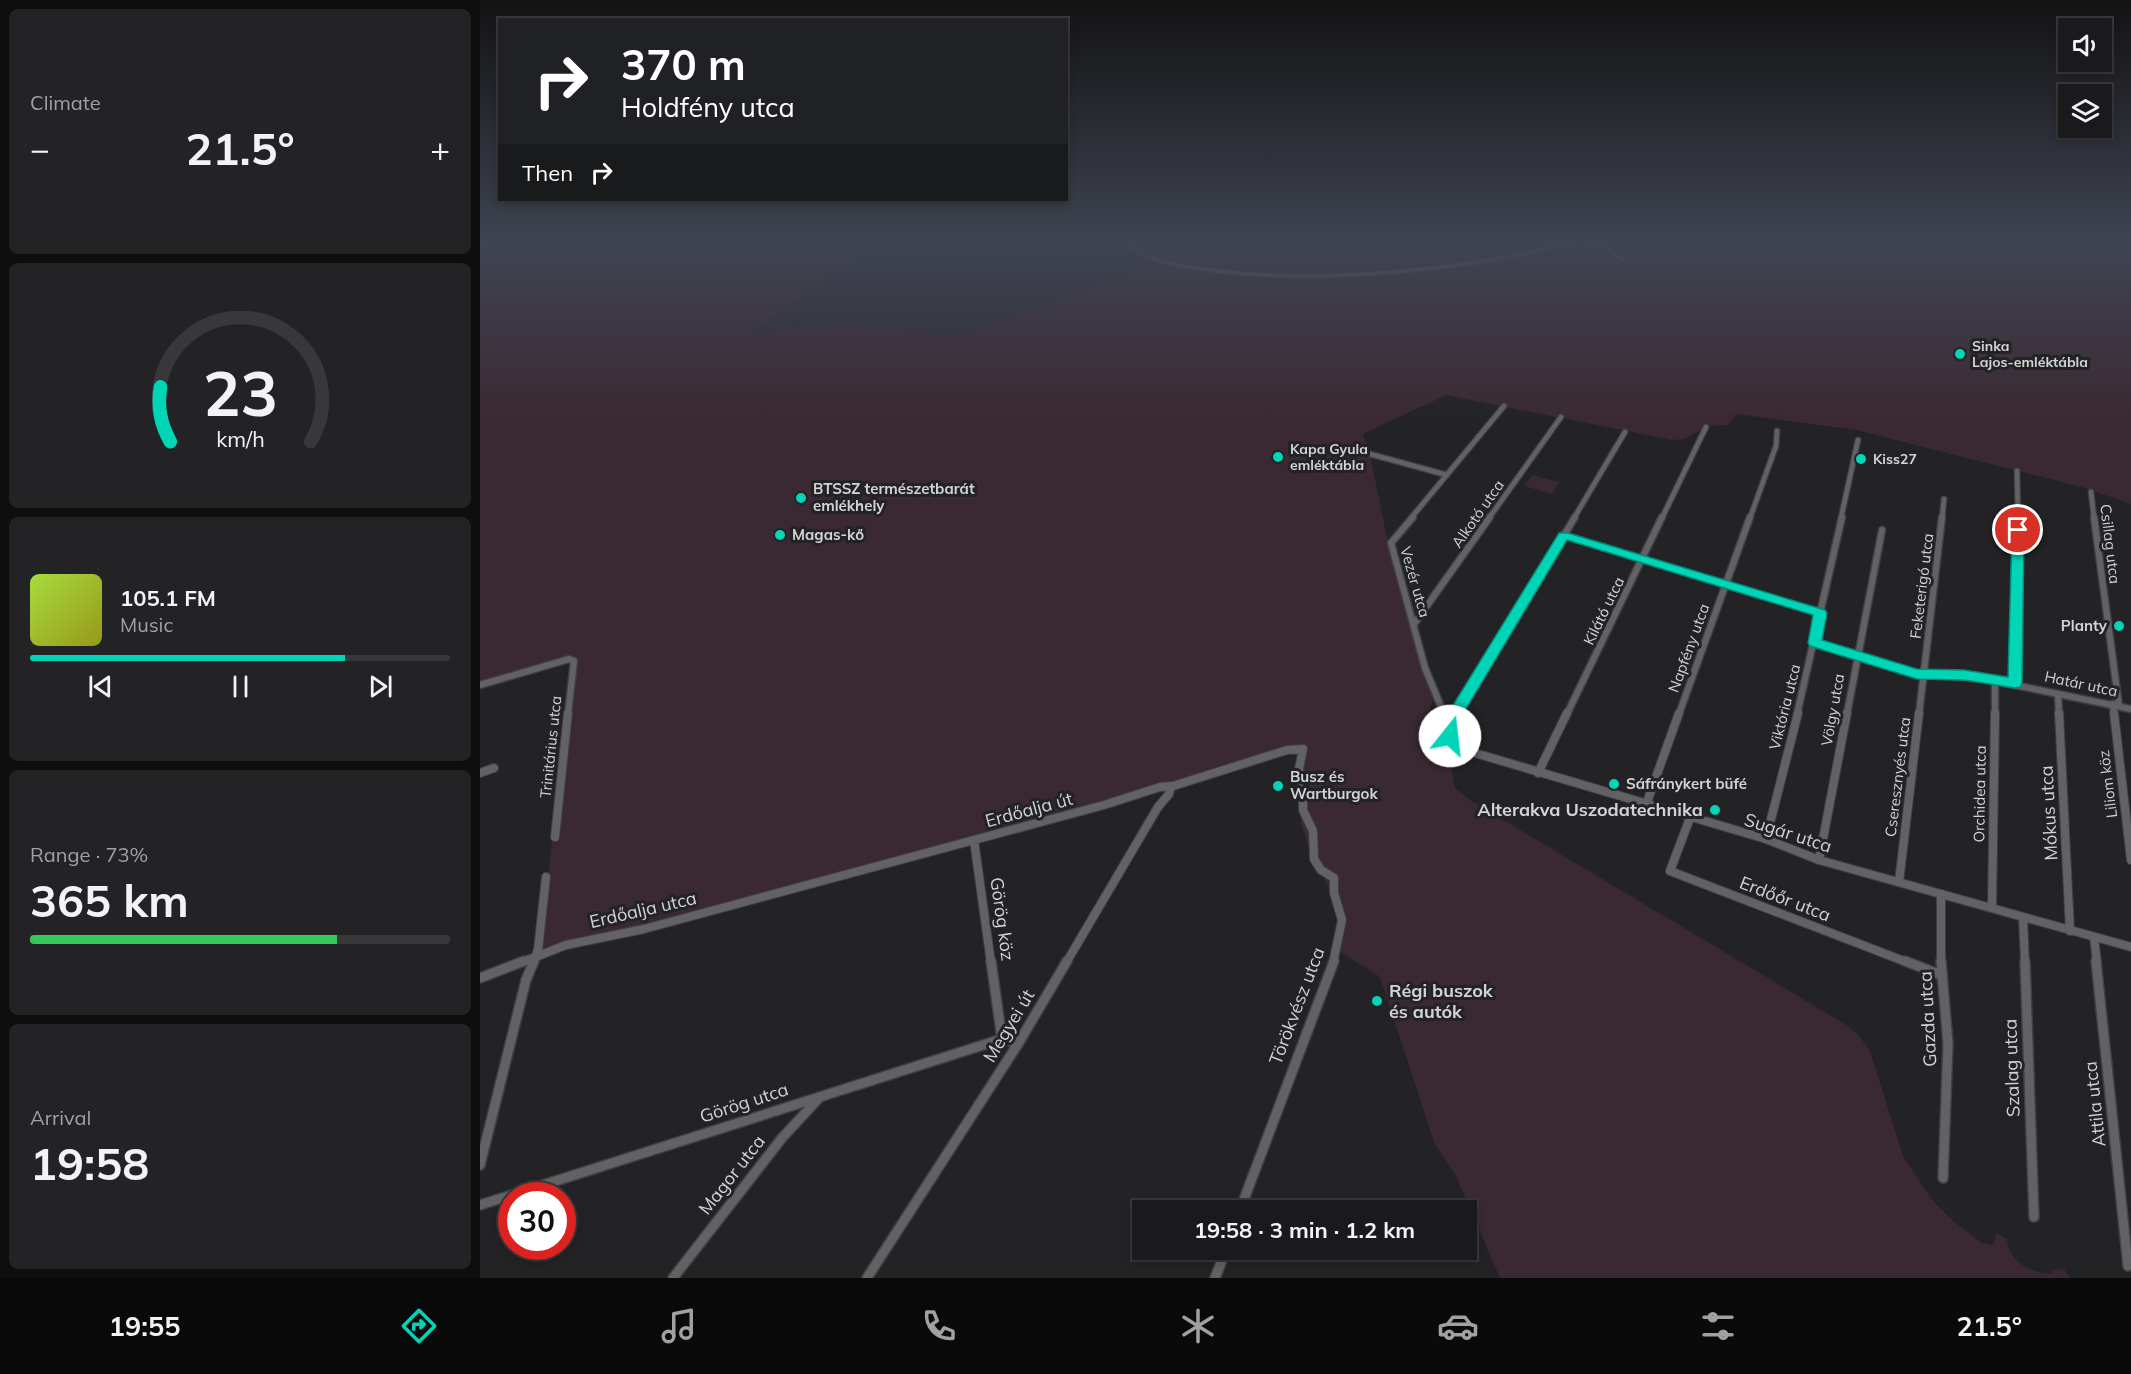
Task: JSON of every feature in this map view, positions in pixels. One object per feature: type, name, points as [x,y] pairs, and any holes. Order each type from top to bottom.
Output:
[{"type":"street","name":"Vezér utca","points":[[1449,727],[1432,688],[1391,543],[1504,406]]},
{"type":"street","name":"Alkotó utca","points":[[1414,624],[1562,417]]},
{"type":"street","name":"Kilátó utca","points":[[1538,772],[1706,427]]},
{"type":"street","name":"Napfény utca","points":[[1646,805],[1776,446],[1777,431]]},
{"type":"street","points":[[1449,727],[1626,434],[1625,432]]},
{"type":"street","name":"Viktória utca","points":[[1766,839],[1815,643],[1858,440]]},
{"type":"street","points":[[1370,454],[1447,475]]},
{"type":"street","points":[[2015,683],[2018,471]]},
{"type":"street","name":"Csillag utca","points":[[2091,492],[2116,705]]},
{"type":"street","name":"Feketerigó utca","points":[[1923,675],[1944,499]]},
{"type":"street","name":"Völgy utca","points":[[1819,860],[1856,656],[1882,530]]},
{"type":"street","points":[[1563,535],[1820,613]]},
{"type":"street","name":"Határ utca","points":[[1815,643],[1923,675],[1964,675],[2015,683],[2131,709]]},
{"type":"street","name":"Trinitárius utca","points":[[480,685],[573,660],[555,837]]},
{"type":"street","name":"Cseresznyés utca","points":[[1899,882],[1923,675]]},
{"type":"street","name":"Orchidea utca","points":[[1992,907],[1995,681]]},
{"type":"street","name":"Mókus utca","points":[[2058,694],[2070,931]]},
{"type":"street","name":"Liliom köz","points":[[2116,705],[2131,860]]},
{"type":"street","name":"Sugár utca","points":[[1449,727],[1450,736],[1460,747],[1646,805],[1766,839],[1786,849],[1819,860],[2131,947]]},
{"type":"street","name":"Erdőalja út","points":[[761,897],[1104,805],[1160,787],[1228,770],[1289,749],[1303,749]]},
{"type":"street","name":"Törökvész utca","points":[[1244,1200],[1336,956],[1342,920],[1334,893],[1334,877],[1321,870],[1315,861],[1313,831],[1303,810],[1304,791],[1298,768],[1303,749]]},
{"type":"street","points":[[480,773],[495,768]]},
{"type":"street","name":"Megyei út","points":[[867,1278],[1018,1044],[1104,896],[1158,807],[1169,794],[1171,786]]},
{"type":"street","name":"Erdőőr utca","points":[[1690,818],[1670,871],[1941,975]]},
{"type":"street","name":"Görög köz","points":[[974,840],[1002,1039]]},
{"type":"street","points":[[480,1165],[526,980],[539,945],[546,877]]},
{"type":"street","name":"Gazda utca","points":[[1941,894],[1941,975],[1948,1044],[1943,1178]]},
{"type":"street","name":"Erdőalja utca","points":[[480,978],[566,945],[644,929],[761,897]]},
{"type":"street","name":"Szalag utca","points":[[2023,918],[2034,1217]]},
{"type":"street","name":"Attila utca","points":[[2094,938],[2128,1266]]},
{"type":"street","points":[[1002,1039],[1018,1044]]},
{"type":"street","name":"Görög utca","points":[[480,1205],[1002,1039]]},
{"type":"street","name":"Magor utca","points":[[673,1278],[782,1138],[820,1096]]},
{"type":"street","points":[[1215,1278],[1222,1260]]},
{"type":"shaded area","points":[[480,303],[794,303],[752,332],[853,322],[958,336],[1046,303],[2131,303],[2131,504],[2085,488],[1856,430],[1736,414],[1728,425],[1708,426],[1685,439],[1672,440],[1446,395],[1363,434],[1370,454],[1388,543],[1408,621],[1433,697],[1428,718],[1449,727],[1448,748],[1455,788],[1470,800],[1848,1026],[1870,1051],[1903,1156],[1933,1201],[1953,1221],[1982,1243],[1993,1245],[1997,1233],[2007,1239],[2012,1254],[2022,1265],[2029,1269],[2052,1274],[2052,1270],[2064,1269],[2070,1278],[1500,1278],[1477,1225],[1477,1200],[1466,1200],[1456,1176],[1434,1142],[1380,977],[1336,949],[1339,934],[1337,903],[1311,854],[1301,824],[1298,787],[1302,749],[1104,805],[577,943],[534,958],[548,876],[572,662],[480,686]]},
{"type":"shaded area","points":[[793,303],[1045,303],[958,336],[853,322],[751,332]]},
{"type":"shaded area","points":[[1532,475],[1559,482],[1552,494],[1524,486]]},
{"type":"place","name":"Sinka Lajos-emléktábla","points":[[1960,354]]},
{"type":"place","name":"Kapa Gyula emléktábla","points":[[1278,457]]},
{"type":"place","name":"Kiss27","points":[[1861,459]]},
{"type":"place","name":"BTSSZ természetbarát emlékhely","points":[[801,498]]},
{"type":"place","name":"Magas-kő","points":[[780,535]]},
{"type":"place","name":"Planty","points":[[2119,626]]},
{"type":"place","name":"Sáfránykert büfé","points":[[1614,784]]},
{"type":"place","name":"Busz és Wartburgok","points":[[1278,786]]},
{"type":"place","name":"Alterakva Uszodatechnika","points":[[1715,810]]},
{"type":"place","name":"Régi buszok és autók","points":[[1377,1001]]},
{"type":"route","points":[[1450,736],[1449,727],[1452,719],[1563,535],[1820,613],[1815,643],[1917,674],[1964,675],[2015,683],[2018,530]]}]
